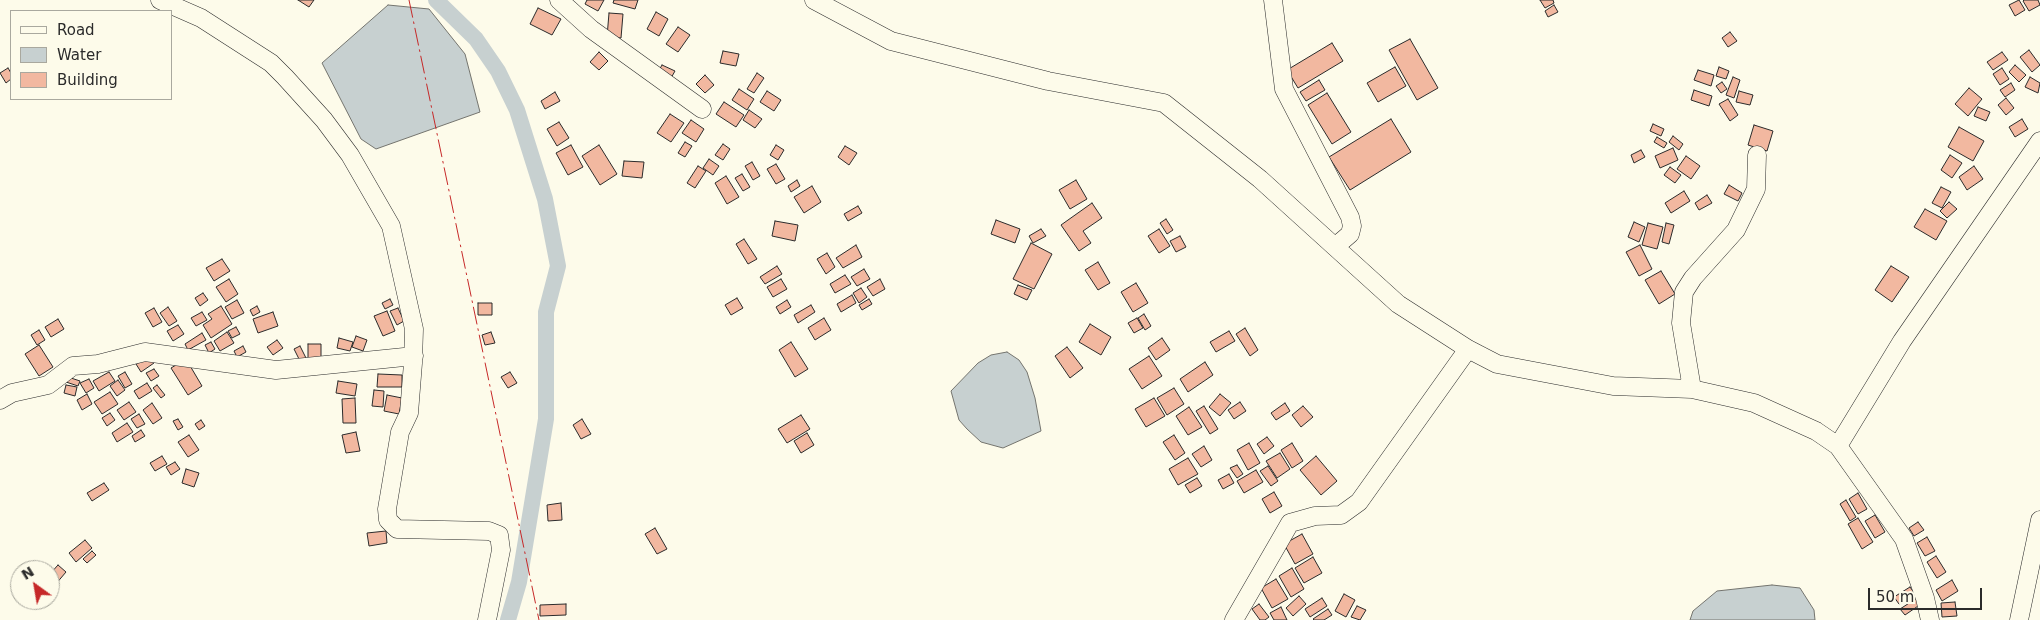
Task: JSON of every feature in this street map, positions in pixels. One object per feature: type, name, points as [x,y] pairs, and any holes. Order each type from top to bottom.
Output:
[{"type":"street","points":[[160,0],[201,18],[271,64],[324,120],[350,155],[391,226],[414,329],[414,356],[409,413],[400,432],[387,509],[388,520],[396,530],[489,531],[499,535],[501,550],[487,620]]},
{"type":"street","points":[[560,0],[591,29],[702,109]]},
{"type":"street","points":[[814,0],[891,41],[1048,81],[1164,103],[1260,179],[1398,304],[1468,349],[1497,364],[1613,386],[1692,389],[1754,403],[1816,431],[1838,446],[1904,540],[1925,598],[1930,620]]},
{"type":"street","points":[[1272,0],[1284,88],[1350,217],[1352,226],[1350,234],[1336,246]]},
{"type":"street","points":[[1838,446],[1902,341],[2040,141]]},
{"type":"street","points":[[1692,389],[1681,323],[1684,292],[1693,278],[1736,230],[1756,189],[1757,155]]},
{"type":"street","points":[[1234,620],[1290,523],[1315,516],[1341,515],[1359,502],[1468,349]]},
{"type":"street","points":[[0,400],[12,393],[48,385],[73,366],[98,364],[126,355],[145,352],[276,370],[414,356]]},
{"type":"street","points":[[2019,620],[2040,520]]},
{"type":"water","points":[[388,5],[429,9],[465,54],[480,112],[376,149],[361,139],[322,63]]},
{"type":"water","points":[[1007,352],[1019,360],[1027,372],[1035,398],[1041,431],[1003,448],[981,442],[967,429],[959,420],[951,391],[978,363],[991,355]]},
{"type":"water","points":[[1772,585],[1800,588],[1814,610],[1815,620],[1690,620],[1693,611],[1717,591]]},
{"type":"building","points":[[298,0],[314,0],[309,7]]},
{"type":"building","points":[[587,0],[604,0],[598,11],[585,4]]},
{"type":"building","points":[[614,0],[638,0],[635,9],[613,3]]},
{"type":"building","points":[[1540,0],[1553,0],[1554,3],[1545,8]]},
{"type":"building","points":[[2019,0],[2025,10],[2015,16],[2009,5]]},
{"type":"building","points":[[2024,0],[2038,0],[2040,5],[2029,11]]},
{"type":"building","points":[[1554,5],[1558,12],[1548,17],[1545,11]]},
{"type":"building","points":[[538,8],[561,19],[552,35],[530,24]]},
{"type":"building","points":[[656,12],[668,19],[659,36],[647,29]]},
{"type":"building","points":[[609,13],[623,14],[621,38],[607,37]]},
{"type":"building","points":[[678,27],[690,35],[678,52],[666,44]]},
{"type":"building","points":[[1730,32],[1737,41],[1728,47],[1722,38]]},
{"type":"building","points":[[1410,39],[1438,88],[1417,100],[1389,50]]},
{"type":"building","points":[[1332,43],[1343,61],[1298,88],[1287,70]]},
{"type":"building","points":[[2029,50],[2040,65],[2032,72],[2020,57]]},
{"type":"building","points":[[723,51],[739,54],[736,66],[720,63]]},
{"type":"building","points":[[599,52],[608,61],[599,70],[590,62]]},
{"type":"building","points":[[2002,52],[2008,60],[1993,70],[1987,62]]},
{"type":"building","points":[[662,65],[675,71],[671,78],[658,72]]},
{"type":"building","points":[[2015,65],[2026,75],[2019,82],[2009,72]]},
{"type":"building","points":[[1395,67],[1406,86],[1378,102],[1367,83]]},
{"type":"building","points":[[1719,67],[1729,71],[1726,79],[1716,76]]},
{"type":"building","points":[[8,68],[10,80],[6,83],[0,73]]},
{"type":"building","points":[[2002,68],[2009,79],[2000,85],[1993,74]]},
{"type":"building","points":[[1698,70],[1714,75],[1711,86],[1694,80]]},
{"type":"building","points":[[757,73],[764,78],[754,93],[747,89]]},
{"type":"building","points":[[705,75],[714,85],[705,93],[696,84]]},
{"type":"building","points":[[1733,77],[1740,80],[1734,98],[1726,95]]},
{"type":"building","points":[[2030,77],[2040,83],[2038,93],[2025,87]]},
{"type":"building","points":[[1319,80],[1325,90],[1306,101],[1300,92]]},
{"type":"building","points":[[1722,82],[1727,89],[1721,93],[1716,86]]},
{"type":"building","points":[[2011,83],[2015,90],[2005,97],[2000,90]]},
{"type":"building","points":[[1969,88],[1982,99],[1968,116],[1955,104]]},
{"type":"building","points":[[739,89],[754,99],[747,110],[732,100]]},
{"type":"building","points":[[1694,90],[1712,96],[1709,106],[1691,100]]},
{"type":"building","points":[[767,91],[781,100],[774,111],[760,102]]},
{"type":"building","points":[[1739,91],[1753,95],[1750,105],[1736,102]]},
{"type":"building","points":[[555,92],[560,101],[545,109],[541,101]]},
{"type":"building","points":[[1327,93],[1351,132],[1332,144],[1308,105]]},
{"type":"building","points":[[2006,98],[2014,108],[2006,115],[1998,105]]},
{"type":"building","points":[[1728,99],[1738,115],[1730,121],[1719,104]]},
{"type":"building","points":[[724,102],[744,115],[736,127],[716,114]]},
{"type":"building","points":[[1978,107],[1990,112],[1986,121],[1974,116]]},
{"type":"building","points":[[749,110],[762,119],[755,128],[743,120]]},
{"type":"building","points":[[670,114],[684,123],[671,142],[657,133]]},
{"type":"building","points":[[1391,119],[1411,152],[1350,190],[1329,157]]},
{"type":"building","points":[[2022,119],[2028,129],[2015,137],[2009,127]]},
{"type":"building","points":[[691,120],[704,129],[696,142],[682,133]]},
{"type":"building","points":[[559,122],[569,138],[557,146],[547,129]]},
{"type":"building","points":[[1653,124],[1664,129],[1661,136],[1650,131]]},
{"type":"building","points":[[1754,125],[1773,131],[1767,151],[1748,145]]},
{"type":"building","points":[[1959,127],[1984,141],[1973,161],[1948,147]]},
{"type":"building","points":[[1673,136],[1683,144],[1679,150],[1669,142]]},
{"type":"building","points":[[1657,137],[1667,143],[1664,148],[1654,142]]},
{"type":"building","points":[[685,142],[692,146],[685,157],[678,153]]},
{"type":"building","points":[[723,144],[730,149],[723,160],[715,155]]},
{"type":"building","points":[[571,145],[583,167],[568,175],[556,153]]},
{"type":"building","points":[[599,145],[617,174],[600,185],[582,156]]},
{"type":"building","points":[[776,145],[784,150],[778,160],[770,155]]},
{"type":"building","points":[[845,146],[857,153],[849,165],[838,157]]},
{"type":"building","points":[[1673,148],[1678,160],[1660,168],[1655,156]]},
{"type":"building","points":[[1641,150],[1645,157],[1634,163],[1631,155]]},
{"type":"building","points":[[1950,155],[1962,163],[1952,178],[1941,170]]},
{"type":"building","points":[[1686,156],[1700,166],[1691,179],[1677,169]]},
{"type":"building","points":[[709,159],[719,166],[713,175],[703,168]]},
{"type":"building","points":[[624,161],[644,162],[642,178],[622,176]]},
{"type":"building","points":[[752,162],[760,176],[753,180],[745,166]]},
{"type":"building","points":[[776,164],[785,179],[776,184],[767,169]]},
{"type":"building","points":[[698,166],[706,171],[695,188],[687,183]]},
{"type":"building","points":[[1974,166],[1983,179],[1967,190],[1959,177]]},
{"type":"building","points":[[1670,167],[1681,175],[1675,183],[1664,175]]},
{"type":"building","points":[[742,174],[750,187],[743,191],[735,178]]},
{"type":"building","points":[[726,176],[739,197],[727,204],[715,183]]},
{"type":"building","points":[[797,180],[800,186],[791,192],[788,186]]},
{"type":"building","points":[[1076,180],[1087,199],[1070,209],[1059,190]]},
{"type":"building","points":[[1729,185],[1742,193],[1738,201],[1724,194]]},
{"type":"building","points":[[812,186],[821,202],[804,213],[794,197]]},
{"type":"building","points":[[1941,187],[1951,192],[1942,208],[1932,203]]},
{"type":"building","points":[[1684,191],[1690,201],[1671,213],[1665,203]]},
{"type":"building","points":[[1707,195],[1712,203],[1699,210],[1695,203]]},
{"type":"building","points":[[1949,202],[1957,209],[1947,218],[1940,211]]},
{"type":"building","points":[[1092,203],[1102,218],[1083,231],[1091,243],[1079,251],[1061,225]]},
{"type":"building","points":[[858,206],[862,213],[848,221],[844,214]]},
{"type":"building","points":[[1925,209],[1947,221],[1936,240],[1914,227]]},
{"type":"building","points":[[1166,219],[1173,230],[1167,234],[1160,223]]},
{"type":"building","points":[[996,220],[1020,229],[1015,243],[991,234]]},
{"type":"building","points":[[775,221],[798,225],[795,241],[772,236]]},
{"type":"building","points":[[1634,222],[1645,227],[1639,242],[1628,237]]},
{"type":"building","points":[[1648,223],[1663,227],[1657,249],[1642,245]]},
{"type":"building","points":[[1666,223],[1674,225],[1669,244],[1662,242]]},
{"type":"building","points":[[1041,229],[1046,236],[1033,243],[1029,236]]},
{"type":"building","points":[[1159,229],[1170,246],[1159,253],[1148,236]]},
{"type":"building","points":[[1180,236],[1186,247],[1176,252],[1170,241]]},
{"type":"building","points":[[744,239],[757,259],[748,264],[736,244]]},
{"type":"building","points":[[1031,243],[1052,254],[1034,289],[1013,279]]},
{"type":"building","points":[[856,245],[862,257],[843,268],[836,258]]},
{"type":"building","points":[[1640,245],[1652,269],[1639,276],[1626,252]]},
{"type":"building","points":[[827,253],[835,267],[826,274],[817,259]]},
{"type":"building","points":[[222,259],[230,271],[214,281],[206,268]]},
{"type":"building","points":[[1098,262],[1110,283],[1098,290],[1085,270]]},
{"type":"building","points":[[777,266],[782,274],[765,284],[760,277]]},
{"type":"building","points":[[1891,266],[1909,277],[1892,302],[1875,290]]},
{"type":"building","points":[[864,269],[870,279],[857,286],[851,277]]},
{"type":"building","points":[[1661,271],[1675,294],[1659,304],[1645,280]]},
{"type":"building","points":[[845,275],[851,284],[835,293],[830,284]]},
{"type":"building","points":[[229,279],[238,294],[226,302],[216,287]]},
{"type":"building","points":[[781,279],[787,289],[773,297],[767,287]]},
{"type":"building","points":[[880,279],[885,289],[873,296],[867,287]]},
{"type":"building","points":[[1136,283],[1148,303],[1133,312],[1121,292]]},
{"type":"building","points":[[1018,285],[1032,290],[1027,300],[1014,294]]},
{"type":"building","points":[[861,288],[867,297],[859,303],[853,293]]},
{"type":"building","points":[[203,293],[208,300],[200,306],[195,298]]},
{"type":"building","points":[[852,295],[856,303],[841,312],[837,304]]},
{"type":"building","points":[[737,298],[743,308],[731,315],[725,305]]},
{"type":"building","points":[[390,299],[393,305],[385,309],[382,303]]},
{"type":"building","points":[[869,299],[872,304],[862,310],[859,305]]},
{"type":"building","points":[[237,300],[244,313],[232,319],[225,307]]},
{"type":"building","points":[[787,300],[791,307],[780,314],[776,307]]},
{"type":"building","points":[[478,303],[492,303],[492,315],[478,315]]},
{"type":"building","points":[[811,305],[815,312],[798,323],[794,315]]},
{"type":"building","points":[[221,306],[232,324],[211,338],[203,325],[212,319],[208,314]]},
{"type":"building","points":[[257,306],[260,312],[253,316],[250,310]]},
{"type":"building","points":[[168,307],[177,321],[169,326],[160,313]]},
{"type":"building","points":[[154,308],[162,322],[153,327],[145,313]]},
{"type":"building","points":[[398,308],[404,321],[397,325],[390,311]]},
{"type":"building","points":[[387,311],[395,331],[383,336],[374,316]]},
{"type":"building","points":[[202,312],[207,320],[196,326],[191,318]]},
{"type":"building","points":[[273,312],[278,326],[258,333],[253,319]]},
{"type":"building","points":[[1144,314],[1151,326],[1145,330],[1138,318]]},
{"type":"building","points":[[824,318],[831,330],[815,340],[808,328]]},
{"type":"building","points":[[1137,318],[1143,328],[1134,333],[1128,323]]},
{"type":"building","points":[[58,319],[64,329],[51,337],[45,327]]},
{"type":"building","points":[[1090,324],[1111,337],[1101,355],[1079,342]]},
{"type":"building","points":[[178,325],[184,334],[173,341],[167,331]]},
{"type":"building","points":[[236,327],[240,334],[232,338],[228,331]]},
{"type":"building","points":[[1245,328],[1258,350],[1250,356],[1236,334]]},
{"type":"building","points":[[39,330],[45,340],[37,345],[31,335]]},
{"type":"building","points":[[1229,331],[1235,341],[1216,352],[1210,342]]},
{"type":"building","points":[[227,332],[234,343],[220,351],[214,341]]},
{"type":"building","points":[[491,332],[495,343],[485,345],[482,335]]},
{"type":"building","points":[[202,333],[206,340],[188,350],[185,344]]},
{"type":"building","points":[[356,336],[367,340],[363,351],[352,347]]},
{"type":"building","points":[[339,338],[353,342],[350,351],[337,348]]},
{"type":"building","points":[[1162,338],[1170,350],[1156,360],[1148,348]]},
{"type":"building","points":[[277,340],[283,348],[273,355],[267,347]]},
{"type":"building","points":[[211,342],[215,349],[209,353],[205,345]]},
{"type":"building","points":[[791,342],[808,369],[795,377],[779,350]]},
{"type":"building","points":[[308,344],[321,344],[321,359],[308,360]]},
{"type":"building","points":[[39,345],[53,367],[39,376],[25,354]]},
{"type":"building","points":[[243,346],[246,352],[237,357],[234,351]]},
{"type":"building","points":[[300,346],[307,360],[301,363],[294,349]]},
{"type":"building","points":[[1067,347],[1083,368],[1070,378],[1055,356]]},
{"type":"building","points":[[150,356],[154,363],[141,372],[136,364]]},
{"type":"building","points":[[1149,356],[1162,376],[1142,389],[1129,369]]},
{"type":"building","points":[[186,359],[202,386],[188,395],[171,368]]},
{"type":"building","points":[[1205,362],[1213,375],[1188,392],[1180,379]]},
{"type":"building","points":[[154,369],[159,376],[151,381],[146,373]]},
{"type":"building","points":[[109,372],[115,381],[99,391],[93,381]]},
{"type":"building","points":[[125,372],[132,384],[125,388],[118,376]]},
{"type":"building","points":[[510,372],[517,383],[508,388],[501,377]]},
{"type":"building","points":[[378,374],[402,375],[402,387],[377,387]]},
{"type":"building","points":[[68,377],[80,381],[78,386],[66,382]]},
{"type":"building","points":[[89,379],[94,388],[86,393],[80,383]]},
{"type":"building","points":[[118,380],[125,390],[117,396],[110,386]]},
{"type":"building","points":[[338,381],[357,384],[355,396],[336,393]]},
{"type":"building","points":[[147,383],[152,391],[139,399],[134,391]]},
{"type":"building","points":[[66,385],[77,387],[75,396],[64,393]]},
{"type":"building","points":[[157,385],[165,395],[161,398],[153,388]]},
{"type":"building","points":[[1174,388],[1184,404],[1167,415],[1157,398]]},
{"type":"building","points":[[374,390],[384,391],[383,407],[372,406]]},
{"type":"building","points":[[110,392],[118,404],[102,414],[94,402]]},
{"type":"building","points":[[87,394],[92,404],[82,410],[77,400]]},
{"type":"building","points":[[1220,394],[1231,403],[1220,416],[1209,407]]},
{"type":"building","points":[[387,395],[402,398],[399,414],[384,411]]},
{"type":"building","points":[[355,398],[356,423],[343,423],[342,399]]},
{"type":"building","points":[[1154,398],[1165,416],[1146,427],[1135,409]]},
{"type":"building","points":[[129,402],[136,412],[124,420],[117,410]]},
{"type":"building","points":[[1240,402],[1246,411],[1234,419],[1228,410]]},
{"type":"building","points":[[152,403],[162,418],[153,424],[143,410]]},
{"type":"building","points":[[1285,403],[1290,411],[1276,420],[1271,413]]},
{"type":"building","points":[[1204,406],[1218,429],[1210,434],[1196,411]]},
{"type":"building","points":[[1303,406],[1313,417],[1301,427],[1292,415]]},
{"type":"building","points":[[1189,407],[1202,427],[1188,435],[1176,416]]},
{"type":"building","points":[[110,413],[115,420],[107,426],[102,418]]},
{"type":"building","points":[[139,414],[145,424],[137,428],[131,419]]},
{"type":"building","points":[[801,415],[810,429],[787,443],[778,429]]},
{"type":"building","points":[[178,419],[183,427],[178,430],[173,421]]},
{"type":"building","points":[[582,419],[591,434],[581,439],[573,425]]},
{"type":"building","points":[[201,420],[205,426],[199,430],[195,424]]},
{"type":"building","points":[[127,423],[133,432],[117,442],[112,433]]},
{"type":"building","points":[[141,430],[145,436],[135,442],[132,436]]},
{"type":"building","points":[[356,432],[360,451],[346,453],[342,435]]},
{"type":"building","points":[[807,433],[814,445],[801,453],[794,441]]},
{"type":"building","points":[[189,435],[199,450],[188,457],[178,442]]},
{"type":"building","points":[[1174,435],[1185,453],[1175,460],[1163,442]]},
{"type":"building","points":[[1267,437],[1274,446],[1264,454],[1257,444]]},
{"type":"building","points":[[1249,443],[1260,463],[1248,470],[1237,450]]},
{"type":"building","points":[[1292,443],[1303,461],[1292,468],[1281,450]]},
{"type":"building","points":[[1204,446],[1212,460],[1201,467],[1192,454]]},
{"type":"building","points":[[1280,453],[1290,469],[1277,478],[1266,461]]},
{"type":"building","points":[[162,456],[167,464],[155,471],[150,463]]},
{"type":"building","points":[[1316,456],[1337,481],[1321,495],[1300,470]]},
{"type":"building","points":[[1188,458],[1198,474],[1178,485],[1169,469]]},
{"type":"building","points":[[175,462],[180,469],[171,475],[166,467]]},
{"type":"building","points":[[1237,465],[1243,474],[1237,478],[1230,468]]},
{"type":"building","points":[[1268,466],[1278,481],[1271,486],[1260,471]]},
{"type":"building","points":[[186,469],[199,473],[194,487],[182,483]]},
{"type":"building","points":[[1256,470],[1263,482],[1244,493],[1237,481]]},
{"type":"building","points":[[1229,474],[1234,483],[1223,489],[1218,480]]},
{"type":"building","points":[[1197,478],[1202,486],[1190,493],[1185,485]]},
{"type":"building","points":[[104,483],[109,490],[92,501],[87,493]]},
{"type":"building","points":[[1274,492],[1282,506],[1270,513],[1262,499]]},
{"type":"building","points":[[1858,493],[1867,509],[1858,514],[1849,499]]},
{"type":"building","points":[[1846,500],[1856,517],[1850,521],[1840,504]]},
{"type":"building","points":[[561,503],[562,520],[548,521],[547,505]]},
{"type":"building","points":[[1875,515],[1885,532],[1875,538],[1865,521]]},
{"type":"building","points":[[1858,518],[1873,542],[1862,549],[1848,524]]},
{"type":"building","points":[[1918,522],[1924,530],[1914,536],[1909,528]]},
{"type":"building","points":[[655,528],[667,549],[657,554],[645,534]]},
{"type":"building","points":[[386,531],[387,543],[369,546],[367,533]]},
{"type":"building","points":[[1302,534],[1313,554],[1295,564],[1284,544]]},
{"type":"building","points":[[1927,537],[1935,551],[1925,556],[1917,543]]},
{"type":"building","points":[[85,540],[92,548],[76,562],[69,553]]},
{"type":"building","points":[[92,551],[96,555],[87,563],[83,559]]},
{"type":"building","points":[[1936,556],[1946,572],[1937,578],[1927,562]]},
{"type":"building","points":[[1313,557],[1322,573],[1304,583],[1295,568]]},
{"type":"building","points":[[60,567],[66,572],[60,579]]},
{"type":"building","points":[[1292,568],[1304,589],[1291,597],[1279,576]]},
{"type":"building","points":[[1276,579],[1288,599],[1272,608],[1261,588]]},
{"type":"building","points":[[1952,580],[1958,591],[1942,601],[1936,590]]},
{"type":"building","points":[[1910,587],[1915,594],[1899,604],[1894,597]]},
{"type":"building","points":[[1344,594],[1355,600],[1346,617],[1335,611]]},
{"type":"building","points":[[1299,596],[1306,604],[1293,616],[1286,608]]},
{"type":"building","points":[[1322,598],[1327,606],[1310,617],[1305,609]]},
{"type":"building","points":[[1917,598],[1921,604],[1905,615],[1900,609]]},
{"type":"building","points":[[1955,602],[1957,616],[1942,617],[1941,603]]},
{"type":"building","points":[[566,604],[566,615],[540,616],[540,605]]},
{"type":"building","points":[[1259,604],[1269,617],[1265,620],[1260,620],[1252,609]]},
{"type":"building","points":[[1357,606],[1366,610],[1360,620],[1351,617]]},
{"type":"building","points":[[1281,607],[1287,620],[1274,620],[1270,613]]},
{"type":"building","points":[[1328,609],[1332,615],[1324,620],[1313,619]]},
{"type":"waterway","points":[[436,0],[476,39],[498,71],[517,110],[545,199],[558,266],[546,312],[546,419],[519,582],[508,620]]},
{"type":"power","points":[[409,0],[539,620]]}]
